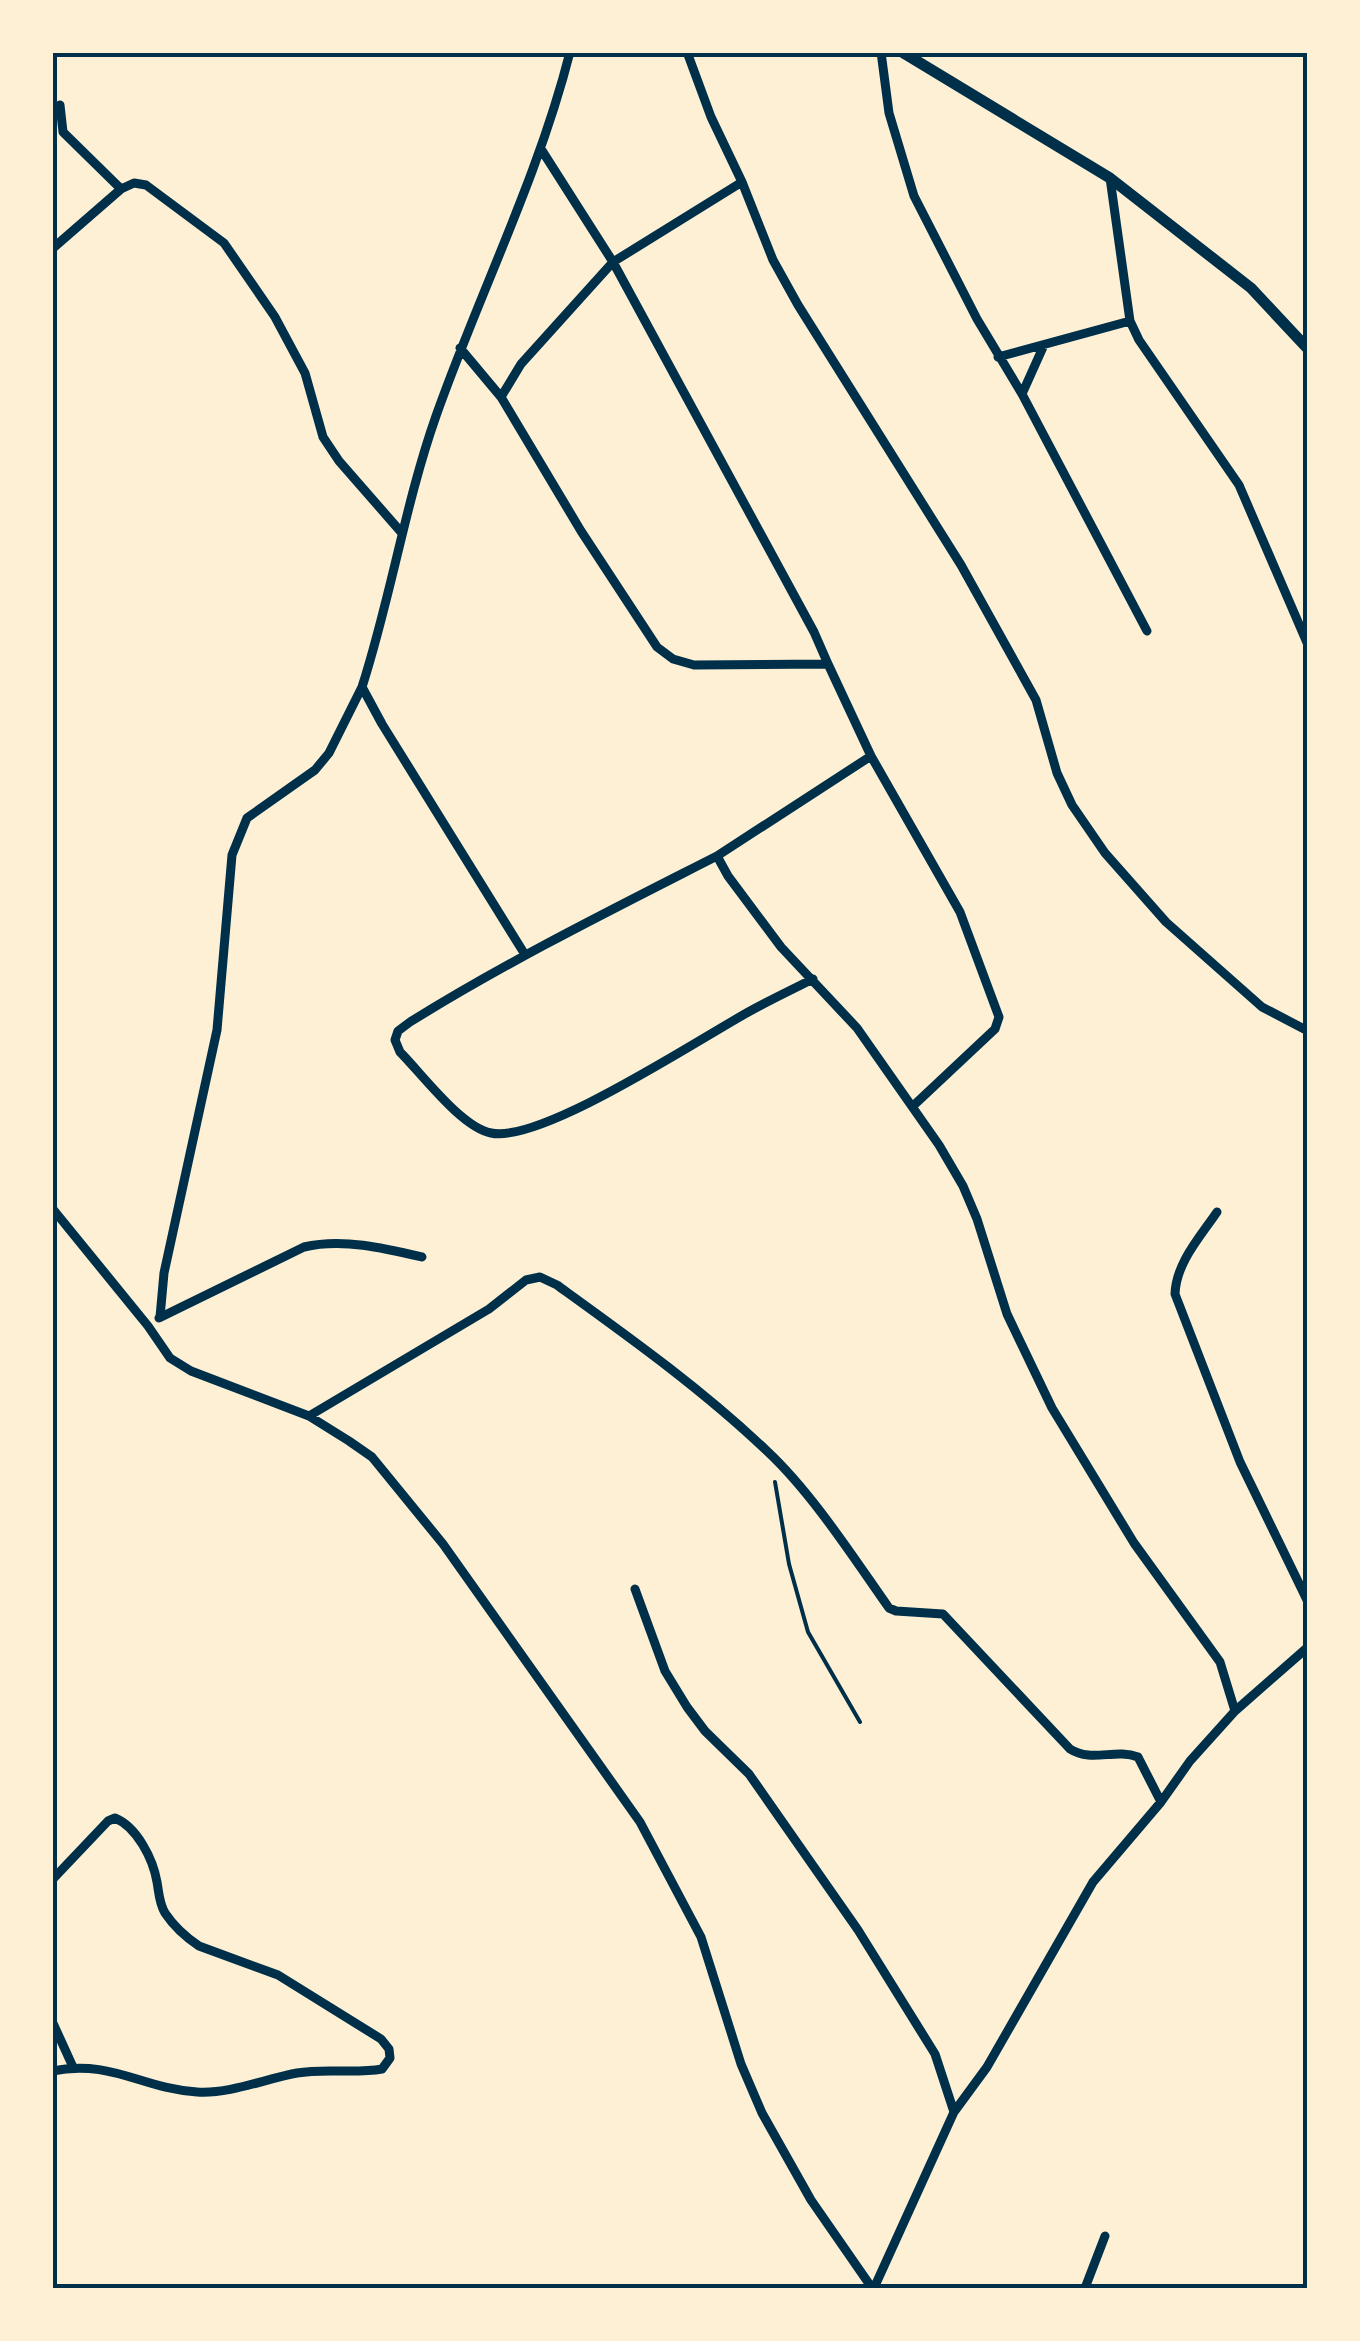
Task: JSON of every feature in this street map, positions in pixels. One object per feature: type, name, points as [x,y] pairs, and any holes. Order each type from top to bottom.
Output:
[{"type":"street","points":[[160,1318],[164,1274],[216,1030],[232,855],[247,818],[315,770],[329,754],[362,686],[382,619],[400,532],[460,348],[554,116],[570,52]]},
{"type":"street","points":[[687,52],[773,260],[961,565],[1036,700],[1057,774],[1072,805],[1105,853],[1166,922],[1262,1008],[1308,1030]]},
{"type":"street","points":[[881,52],[889,113],[914,196],[1147,631]]},
{"type":"street","points":[[902,52],[1110,178],[1252,288],[1308,349]]},
{"type":"street","points":[[60,105],[63,132],[120,190]]},
{"type":"street","points":[[541,149],[613,262],[806,617],[871,756],[960,912],[999,1018],[995,1030],[913,1106]]},
{"type":"street","points":[[1110,178],[1130,321],[1239,486],[1308,645]]},
{"type":"street","points":[[501,397],[521,364],[613,262],[742,182]]},
{"type":"street","points":[[52,249],[120,190],[134,183],[146,186],[224,243],[275,318],[304,373],[323,437],[339,462],[400,532]]},
{"type":"street","points":[[998,357],[1130,321]]},
{"type":"street","points":[[1022,394],[1044,345]]},
{"type":"street","points":[[460,348],[501,397],[580,531],[656,647],[672,659],[694,665],[828,664]]},
{"type":"street","points":[[362,686],[430,804],[524,953]]},
{"type":"street","points":[[814,979],[753,1009],[620,1086],[542,1124],[506,1134],[488,1133],[460,1114],[400,1052],[394,1040],[410,1022],[524,953],[718,856],[871,756]]},
{"type":"street","points":[[718,856],[728,876],[781,947],[856,1028],[913,1106],[963,1186],[1006,1314],[1052,1408],[1124,1530],[1220,1662],[1235,1711]]},
{"type":"street","points":[[52,1208],[170,1358],[192,1371],[309,1416],[372,1457],[403,1493],[482,1597],[640,1822],[701,1937],[740,2064],[762,2113],[811,2200],[873,2288]]},
{"type":"street","points":[[1217,1212],[1181,1266],[1175,1294],[1240,1462],[1308,1602]]},
{"type":"street","points":[[148,1326],[304,1247],[348,1244],[422,1256]]},
{"type":"street","points":[[309,1416],[498,1303],[526,1280],[540,1278],[556,1285],[662,1362],[769,1452],[838,1536],[889,1608],[942,1614],[1070,1749],[1080,1756],[1138,1757],[1161,1802]]},
{"type":"street","points":[[635,1589],[672,1683],[705,1731],[760,1788],[858,1930],[934,2054],[954,2112]]},
{"type":"street","points":[[873,2288],[954,2112],[987,2067],[1094,1882],[1235,1711],[1308,1647]]},
{"type":"street","points":[[52,1880],[108,1822],[121,1820],[152,1863],[165,1912],[188,1939],[278,1975],[380,2039],[389,2049],[390,2058],[382,2069],[372,2071],[323,2070],[223,2091],[198,2092],[168,2088],[116,2071],[73,2066],[52,2070]]},
{"type":"street","points":[[52,2021],[73,2066]]},
{"type":"street","points":[[1085,2288],[1104,2236]]},
{"type":"path","points":[[769,1452],[789,1564],[808,1632],[860,1722]]}]
